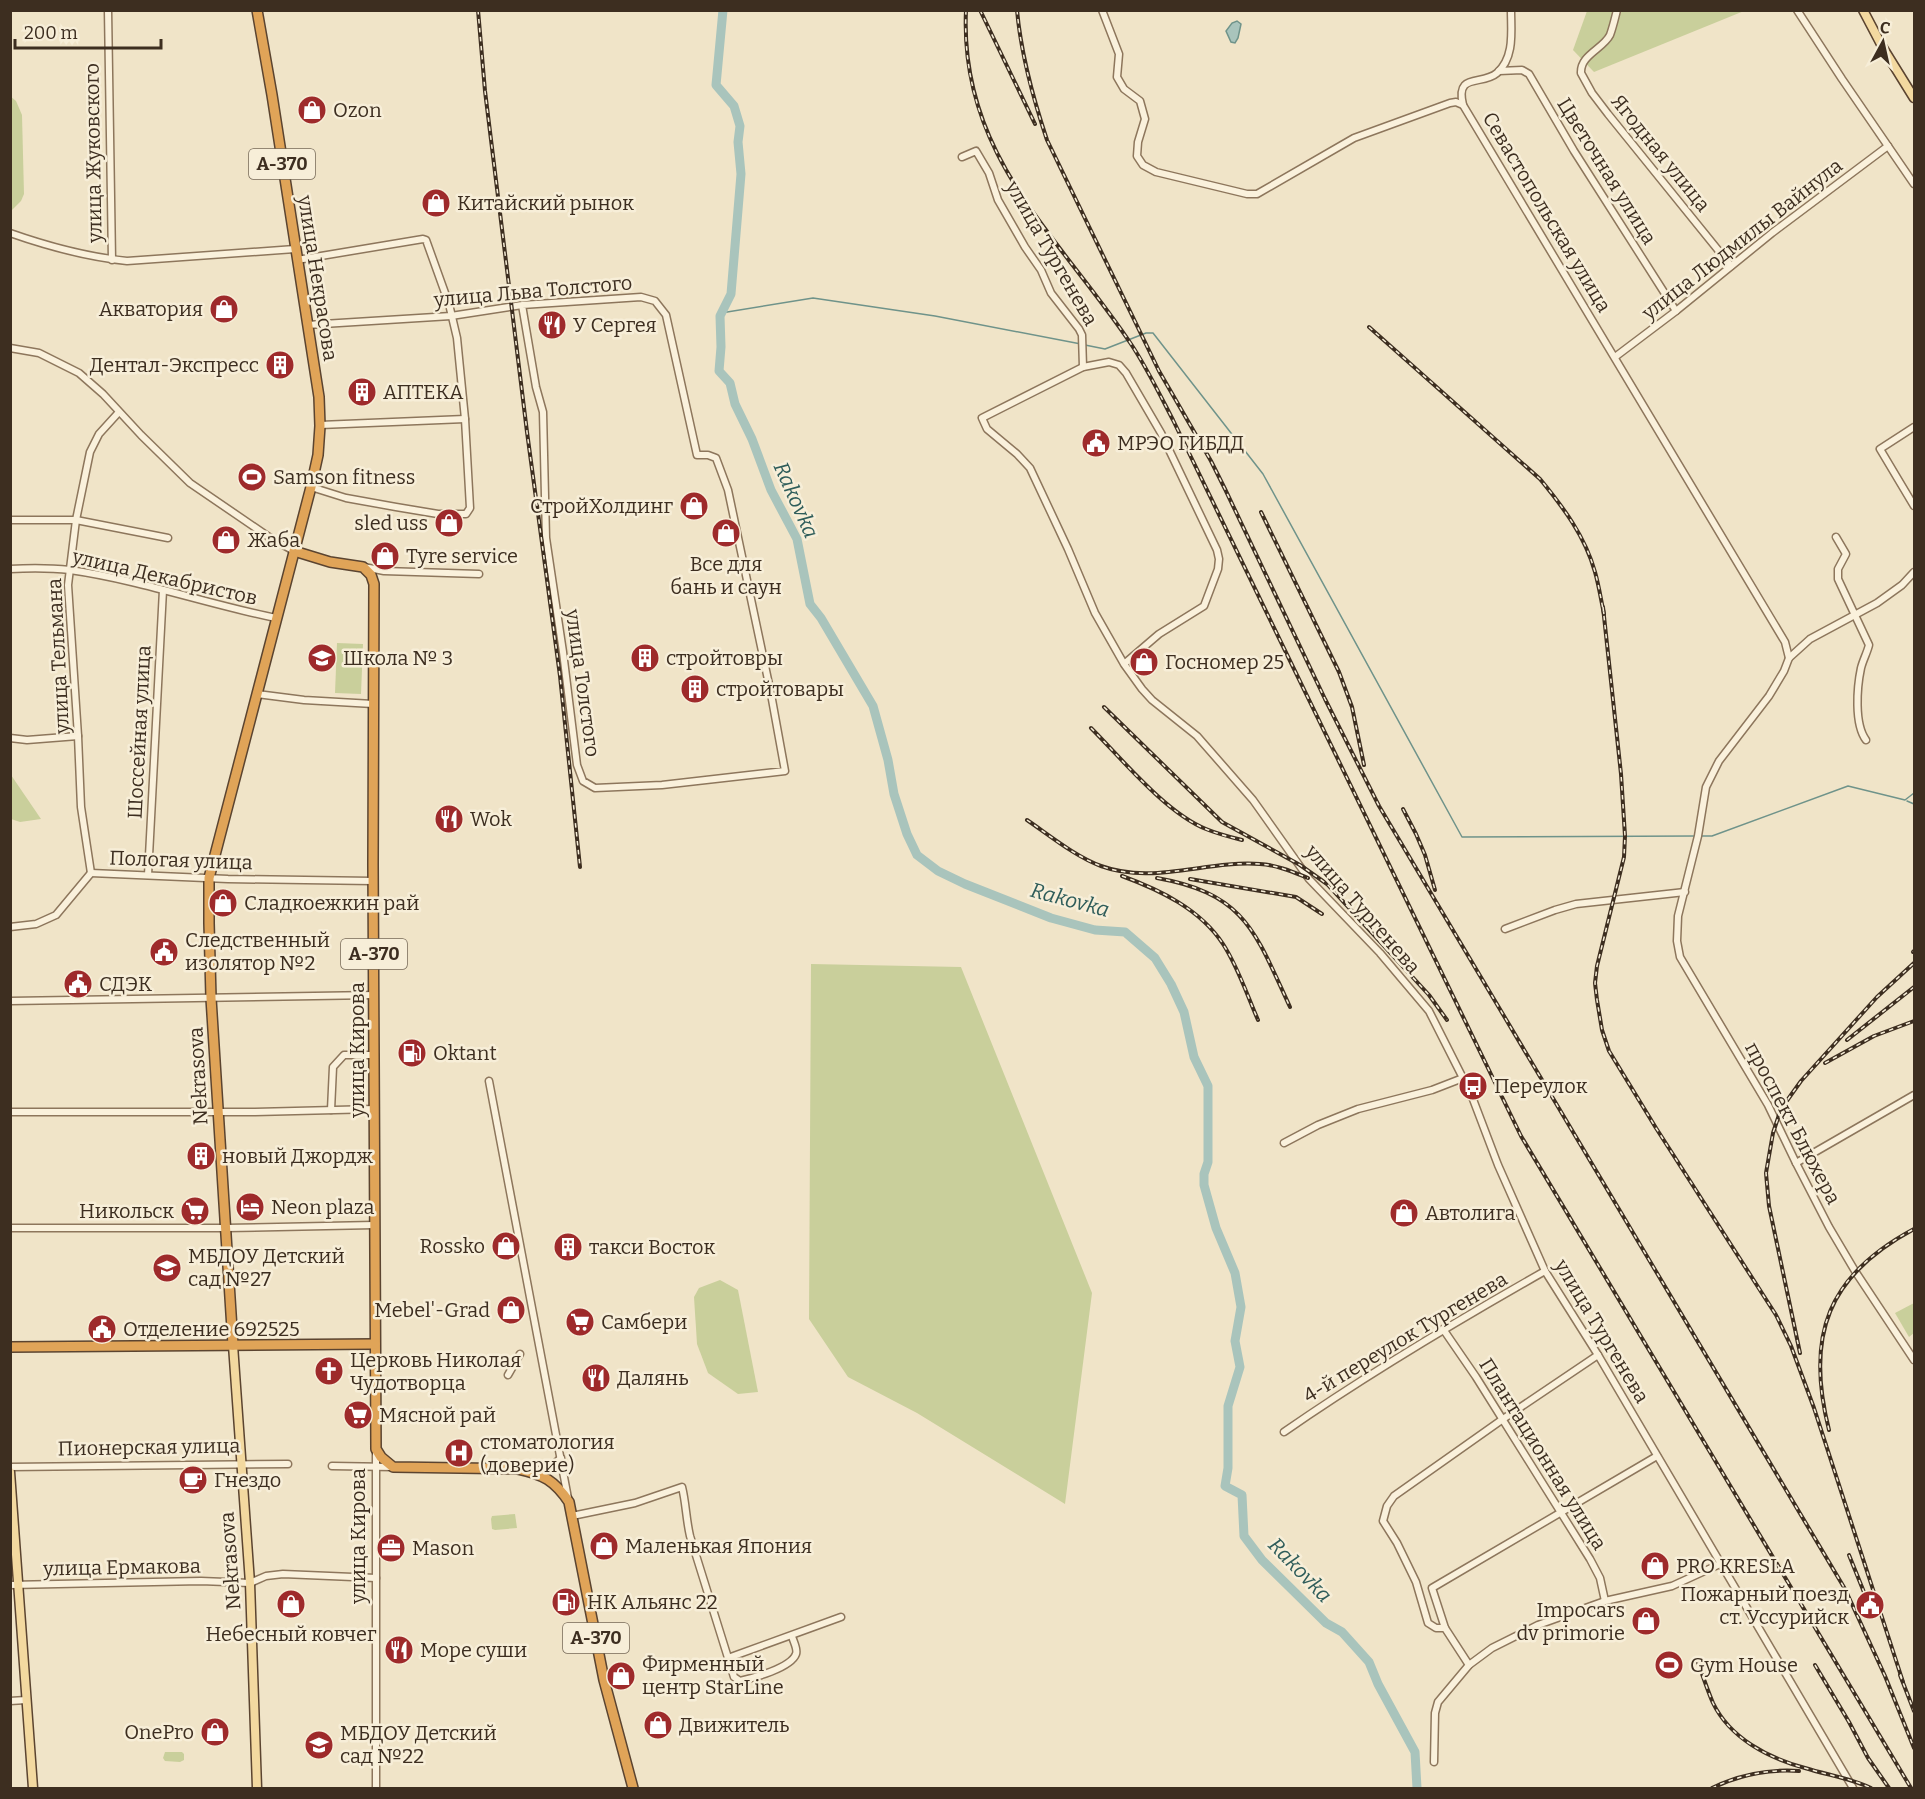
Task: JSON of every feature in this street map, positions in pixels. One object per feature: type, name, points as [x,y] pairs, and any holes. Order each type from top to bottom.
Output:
[{"type":"highway","name":"улица Некрасова","points":[[257,10],[319,397],[318,455],[294,551]]},
{"type":"highway","points":[[294,551],[330,562],[363,567]]},
{"type":"highway","name":"Nekrasova","points":[[233,1345],[211,998],[210,878],[294,551]]},
{"type":"highway","name":"улица Кирова","points":[[363,567],[371,575],[374,584],[376,1449]]},
{"type":"highway","points":[[10,1347],[375,1344]]},
{"type":"highway","points":[[376,1449],[381,1457],[393,1467]]},
{"type":"highway","name":"А-370","points":[[393,1467],[518,1469],[534,1472],[561,1489],[569,1502],[604,1680],[633,1788]]},
{"type":"main road","points":[[1863,10],[1914,98]]},
{"type":"main road","name":"Nekrasova","points":[[233,1345],[250,1582],[257,1788]]},
{"type":"main road","points":[[10,1472],[15,1585],[33,1788]]},
{"type":"street","name":"улица Жуковского","points":[[108,10],[112,260]]},
{"type":"street","name":"Севастопольская улица","points":[[1102,10],[1119,54],[1117,77],[1125,89],[1140,101],[1145,119],[1138,142],[1137,156],[1143,165],[1156,172],[1248,194],[1257,194],[1365,133],[1450,103],[1456,102],[1463,105],[1785,642],[1789,658]]},
{"type":"street","points":[[1463,105],[1461,93],[1467,83],[1490,77],[1499,71],[1511,46],[1511,10]]},
{"type":"street","name":"Ягодная улица","points":[[1617,10],[1610,34],[1581,65],[1581,73],[1592,93],[1731,266]]},
{"type":"street","points":[[1797,10],[1914,184]]},
{"type":"street","name":"Цветочная улица","points":[[1499,71],[1522,70],[1528,74],[1676,311]]},
{"type":"street","name":"улица Людмилы Вайнула","points":[[1615,357],[1772,233],[1888,146]]},
{"type":"street","name":"улица Тургенева","points":[[962,157],[976,151],[989,173],[998,200],[1025,247],[1041,270],[1051,292],[1082,335],[1083,367],[982,418],[987,429],[1030,468],[1095,613],[1132,675],[1152,700],[1197,736],[1253,800],[1309,879],[1380,953],[1429,1011],[1471,1094],[1498,1165],[1545,1271],[1598,1355],[1853,1788]]},
{"type":"street","points":[[10,233],[112,260],[127,261],[295,249]]},
{"type":"street","points":[[297,260],[425,240],[452,316],[457,338],[465,419],[470,508],[466,514],[438,514],[346,498],[311,487]]},
{"type":"street","name":"улица Льва Толстого","points":[[307,325],[452,316],[522,305],[641,297],[655,301],[666,315],[697,455],[716,458],[728,490],[785,771]]},
{"type":"street","name":"улица Толстого","points":[[522,305],[536,387],[543,412],[545,527],[548,557],[577,765],[583,781],[595,788],[662,785],[785,771]]},
{"type":"street","points":[[11,349],[39,353],[79,373],[103,394],[190,483],[268,537],[294,551]]},
{"type":"street","points":[[1083,367],[1109,362],[1119,365],[1126,373],[1161,433],[1217,550],[1219,559],[1218,569],[1204,606],[1159,634],[1124,664]]},
{"type":"street","name":"улица Тельмана","points":[[91,873],[81,807],[68,585],[76,520],[90,452],[99,434],[119,412]]},
{"type":"street","points":[[320,425],[465,419]]},
{"type":"street","points":[[1914,427],[1880,449],[1914,506]]},
{"type":"street","points":[[10,520],[76,520],[168,538]]},
{"type":"street","points":[[1836,537],[1846,554],[1838,569],[1838,579],[1869,645],[1858,684],[1858,719],[1860,730],[1866,740]]},
{"type":"street","points":[[363,567],[384,571],[479,574]]},
{"type":"street","name":"улица Декабристов","points":[[10,568],[69,570],[276,618]]},
{"type":"street","points":[[1789,658],[1810,639],[1877,603],[1902,585],[1914,572]]},
{"type":"street","name":"Шоссейная улица","points":[[148,875],[163,590]]},
{"type":"street","name":"проспект Блюхера","points":[[1789,658],[1785,671],[1769,696],[1731,744],[1710,776],[1678,916],[1677,941],[1680,957],[1768,1105],[1829,1227],[1914,1360]]},
{"type":"street","points":[[258,694],[304,700],[373,704]]},
{"type":"street","points":[[10,738],[27,740],[78,736]]},
{"type":"street","name":"Пологая улица","points":[[10,927],[36,924],[56,915],[91,873],[373,881]]},
{"type":"street","points":[[1505,929],[1576,904],[1685,892]]},
{"type":"street","points":[[10,1001],[374,995]]},
{"type":"street","points":[[331,1110],[333,1067],[344,1055],[375,1055]]},
{"type":"street","points":[[1284,1143],[1318,1125],[1358,1109],[1432,1090],[1463,1078]]},
{"type":"street","points":[[489,1081],[569,1502]]},
{"type":"street","points":[[1796,1163],[1914,1095]]},
{"type":"street","points":[[10,1112],[375,1109]]},
{"type":"street","points":[[10,1228],[374,1225]]},
{"type":"street","name":"4-й переулок Тургенева","points":[[1284,1432],[1380,1367],[1545,1271]]},
{"type":"street","name":"Плантационная улица","points":[[1443,1329],[1503,1419],[1600,1578],[1605,1602]]},
{"type":"street","points":[[508,1375],[520,1354]]},
{"type":"street","points":[[1445,1628],[1436,1628],[1428,1623],[1416,1581],[1383,1521],[1384,1514],[1394,1497],[1598,1355]]},
{"type":"street","name":"улица Кирова","points":[[376,1449],[376,1788]]},
{"type":"street","points":[[1469,1665],[1445,1628],[1432,1588],[1657,1456]]},
{"type":"street","points":[[534,1472],[553,1465],[561,1458]]},
{"type":"street","name":"Пионерская улица","points":[[10,1467],[288,1464]]},
{"type":"street","points":[[332,1466],[393,1467]]},
{"type":"street","points":[[572,1516],[635,1503],[681,1487],[686,1504],[686,1519],[690,1536],[734,1677],[740,1681],[783,1666],[795,1657],[797,1652],[792,1636]]},
{"type":"street","points":[[1434,1762],[1435,1713],[1438,1702],[1469,1665],[1513,1636],[1538,1625],[1605,1602],[1672,1586],[1720,1564]]},
{"type":"street","name":"улица Ермакова","points":[[15,1585],[250,1582],[266,1576],[283,1574],[376,1578]]},
{"type":"street","points":[[728,1658],[841,1617]]},
{"type":"street","points":[[10,1701],[26,1700]]},
{"type":"green space","points":[[1587,11],[1744,11],[1594,72],[1573,50]]},
{"type":"green space","points":[[10,96],[16,101],[22,115],[24,194],[21,201],[11,211]]},
{"type":"green space","points":[[337,643],[363,644],[361,694],[335,693]]},
{"type":"green space","points":[[10,775],[41,819],[20,822],[11,819]]},
{"type":"green space","points":[[811,964],[961,967],[1092,1293],[1065,1504],[917,1413],[848,1377],[809,1319]]},
{"type":"green space","points":[[720,1280],[738,1290],[758,1392],[738,1394],[708,1373],[697,1344],[694,1297],[699,1288]]},
{"type":"green space","points":[[1914,1303],[1914,1333],[1909,1337],[1895,1313]]},
{"type":"green space","points":[[515,1514],[517,1528],[492,1529],[492,1516]]},
{"type":"green space","points":[[165,1752],[182,1752],[184,1760],[165,1761],[163,1758]]},
{"type":"water","points":[[1237,21],[1241,24],[1235,43],[1231,42],[1226,31],[1232,23]]},
{"type":"waterway","name":"Rakovka","points":[[723,10],[716,85],[734,106],[740,126],[738,142],[741,174],[731,294],[720,316],[719,371],[730,383],[735,404],[752,439],[771,490],[797,539],[810,604],[821,618],[873,706],[888,760],[894,794],[907,834],[917,855],[938,871],[965,884],[1051,918],[1095,930],[1125,932],[1155,958],[1171,984],[1184,1012],[1194,1057],[1208,1086],[1208,1162],[1204,1174],[1204,1185],[1216,1228],[1235,1273],[1241,1307],[1235,1341],[1240,1367],[1228,1406],[1228,1468],[1225,1486],[1242,1495],[1244,1536],[1262,1560],[1326,1623],[1342,1632],[1369,1662],[1378,1684],[1415,1752],[1417,1788]]},
{"type":"waterway","points":[[721,313],[813,298],[935,316],[1081,344]]},
{"type":"waterway","points":[[1085,345],[1105,349],[1146,333],[1153,333],[1263,474],[1462,837],[1696,836]]},
{"type":"waterway","points":[[1701,836],[1712,836],[1848,786],[1905,800],[1914,793]]},
{"type":"waterway","points":[[1907,801],[1914,804]]},
{"type":"railway","points":[[478,10],[485,91],[560,676],[580,867]]},
{"type":"railway","points":[[966,10],[968,62],[979,108],[996,151],[1018,191],[1103,304],[1148,372],[1521,1136],[1911,1788]]},
{"type":"railway","points":[[980,10],[1035,124]]},
{"type":"railway","points":[[1017,10],[1028,76],[1047,140],[1159,371],[1225,489],[1325,699],[1379,806],[1845,1589],[1885,1676],[1914,1748]]},
{"type":"railway","points":[[1369,327],[1540,479],[1565,511],[1585,546],[1595,572],[1604,614]]},
{"type":"railway","points":[[1261,512],[1339,672],[1352,707],[1364,765]]},
{"type":"railway","points":[[1603,607],[1621,774],[1625,836],[1624,857],[1597,966],[1595,983],[1602,1030],[1609,1051],[1776,1315],[1791,1346],[1814,1408],[1903,1682]]},
{"type":"railway","points":[[1104,707],[1222,822],[1300,865],[1327,884],[1429,995],[1447,1020]]},
{"type":"railway","points":[[1091,728],[1145,784],[1176,811],[1206,829],[1242,840]]},
{"type":"railway","points":[[1403,809],[1425,855],[1435,890]]},
{"type":"railway","points":[[1027,820],[1082,857],[1101,866],[1121,871],[1160,873],[1220,865],[1260,864],[1279,867],[1308,878]]},
{"type":"railway","points":[[1122,876],[1165,894],[1191,911],[1214,932],[1233,962],[1258,1020]]},
{"type":"railway","points":[[1157,878],[1187,885],[1210,894],[1229,906],[1244,920],[1267,957],[1290,1007]]},
{"type":"railway","points":[[1190,879],[1296,897],[1322,914]]},
{"type":"railway","points":[[1800,1353],[1769,1206],[1766,1173],[1773,1133],[1781,1109],[1801,1081],[1877,997],[1914,963]]},
{"type":"railway","points":[[1847,1040],[1914,987]]},
{"type":"railway","points":[[1825,1063],[1874,1036],[1914,1021]]},
{"type":"railway","points":[[1829,1430],[1822,1396],[1820,1365],[1823,1337],[1830,1311],[1843,1288],[1861,1266],[1885,1247],[1914,1229]]},
{"type":"railway","points":[[1849,1555],[1872,1612]]},
{"type":"railway","points":[[1697,1659],[1713,1703],[1720,1715],[1729,1727],[1752,1745],[1777,1759],[1871,1788]]},
{"type":"railway","points":[[1815,1665],[1868,1758],[1889,1788]]},
{"type":"railway","points":[[1900,1675],[1914,1711]]},
{"type":"railway","points":[[1712,1788],[1754,1774],[1799,1771]]},
{"type":"place","name":"Ozon","points":[[312,110]]},
{"type":"place","name":"Китайский рынок","points":[[436,203]]},
{"type":"place","name":"Акватория","points":[[224,309]]},
{"type":"place","name":"У Сергея","points":[[552,325]]},
{"type":"place","name":"Дентал-Экспресс","points":[[280,365]]},
{"type":"place","name":"АПТЕКА","points":[[362,392]]},
{"type":"place","name":"МРЭО ГИБДД","points":[[1096,443]]},
{"type":"place","name":"Samson fitness","points":[[252,477]]},
{"type":"place","name":"СтройХолдинг","points":[[694,506]]},
{"type":"place","name":"sled uss","points":[[449,523]]},
{"type":"place","name":"Все для бань и саун","points":[[726,533]]},
{"type":"place","name":"Жаба","points":[[226,540]]},
{"type":"place","name":"Tyre service","points":[[385,556]]},
{"type":"place","name":"Школа № 3","points":[[322,658]]},
{"type":"place","name":"стройтовры","points":[[645,658]]},
{"type":"place","name":"Госномер 25","points":[[1144,662]]},
{"type":"place","name":"стройтовары","points":[[695,689]]},
{"type":"place","name":"Wok","points":[[449,819]]},
{"type":"place","name":"Сладкоежкин рай","points":[[223,903]]},
{"type":"place","name":"Следственный изолятор №2","points":[[164,952]]},
{"type":"place","name":"СДЭК","points":[[78,984]]},
{"type":"place","name":"Oktant","points":[[412,1053]]},
{"type":"place","name":"Переулок","points":[[1473,1086]]},
{"type":"place","name":"новый Джордж","points":[[201,1156]]},
{"type":"place","name":"Neon plaza","points":[[250,1207]]},
{"type":"place","name":"Никольск","points":[[195,1211]]},
{"type":"place","name":"Автолига","points":[[1404,1213]]},
{"type":"place","name":"Rossko","points":[[506,1246]]},
{"type":"place","name":"такси Восток","points":[[568,1247]]},
{"type":"place","name":"МБДОУ Детский сад №27","points":[[167,1268]]},
{"type":"place","name":"Mebel'-Grad","points":[[511,1310]]},
{"type":"place","name":"Самбери","points":[[580,1322]]},
{"type":"place","name":"Отделение 692525","points":[[102,1329]]},
{"type":"place","name":"Церковь Николая Чудотворца","points":[[329,1371]]},
{"type":"place","name":"Далянь","points":[[596,1378]]},
{"type":"place","name":"Мясной рай","points":[[358,1415]]},
{"type":"place","name":"стоматология (доверие)","points":[[459,1453]]},
{"type":"place","name":"Гнездо","points":[[193,1480]]},
{"type":"place","name":"Маленькая Япония","points":[[604,1546]]},
{"type":"place","name":"Mason","points":[[391,1548]]},
{"type":"place","name":"PRO KRESLA","points":[[1655,1566]]},
{"type":"place","name":"НК Альянс 22","points":[[566,1602]]},
{"type":"place","name":"Небесный ковчег","points":[[291,1604]]},
{"type":"place","name":"Пожарный поезд ст. Уссурийск","points":[[1870,1605]]},
{"type":"place","name":"Impocars dv primorie","points":[[1646,1621]]},
{"type":"place","name":"Море суши","points":[[399,1650]]},
{"type":"place","name":"Gym House","points":[[1669,1665]]},
{"type":"place","name":"Фирменный центр StarLine","points":[[621,1676]]},
{"type":"place","name":"Движитель","points":[[658,1725]]},
{"type":"place","name":"OnePro","points":[[215,1732]]},
{"type":"place","name":"МБДОУ Детский сад №22","points":[[319,1745]]}]
